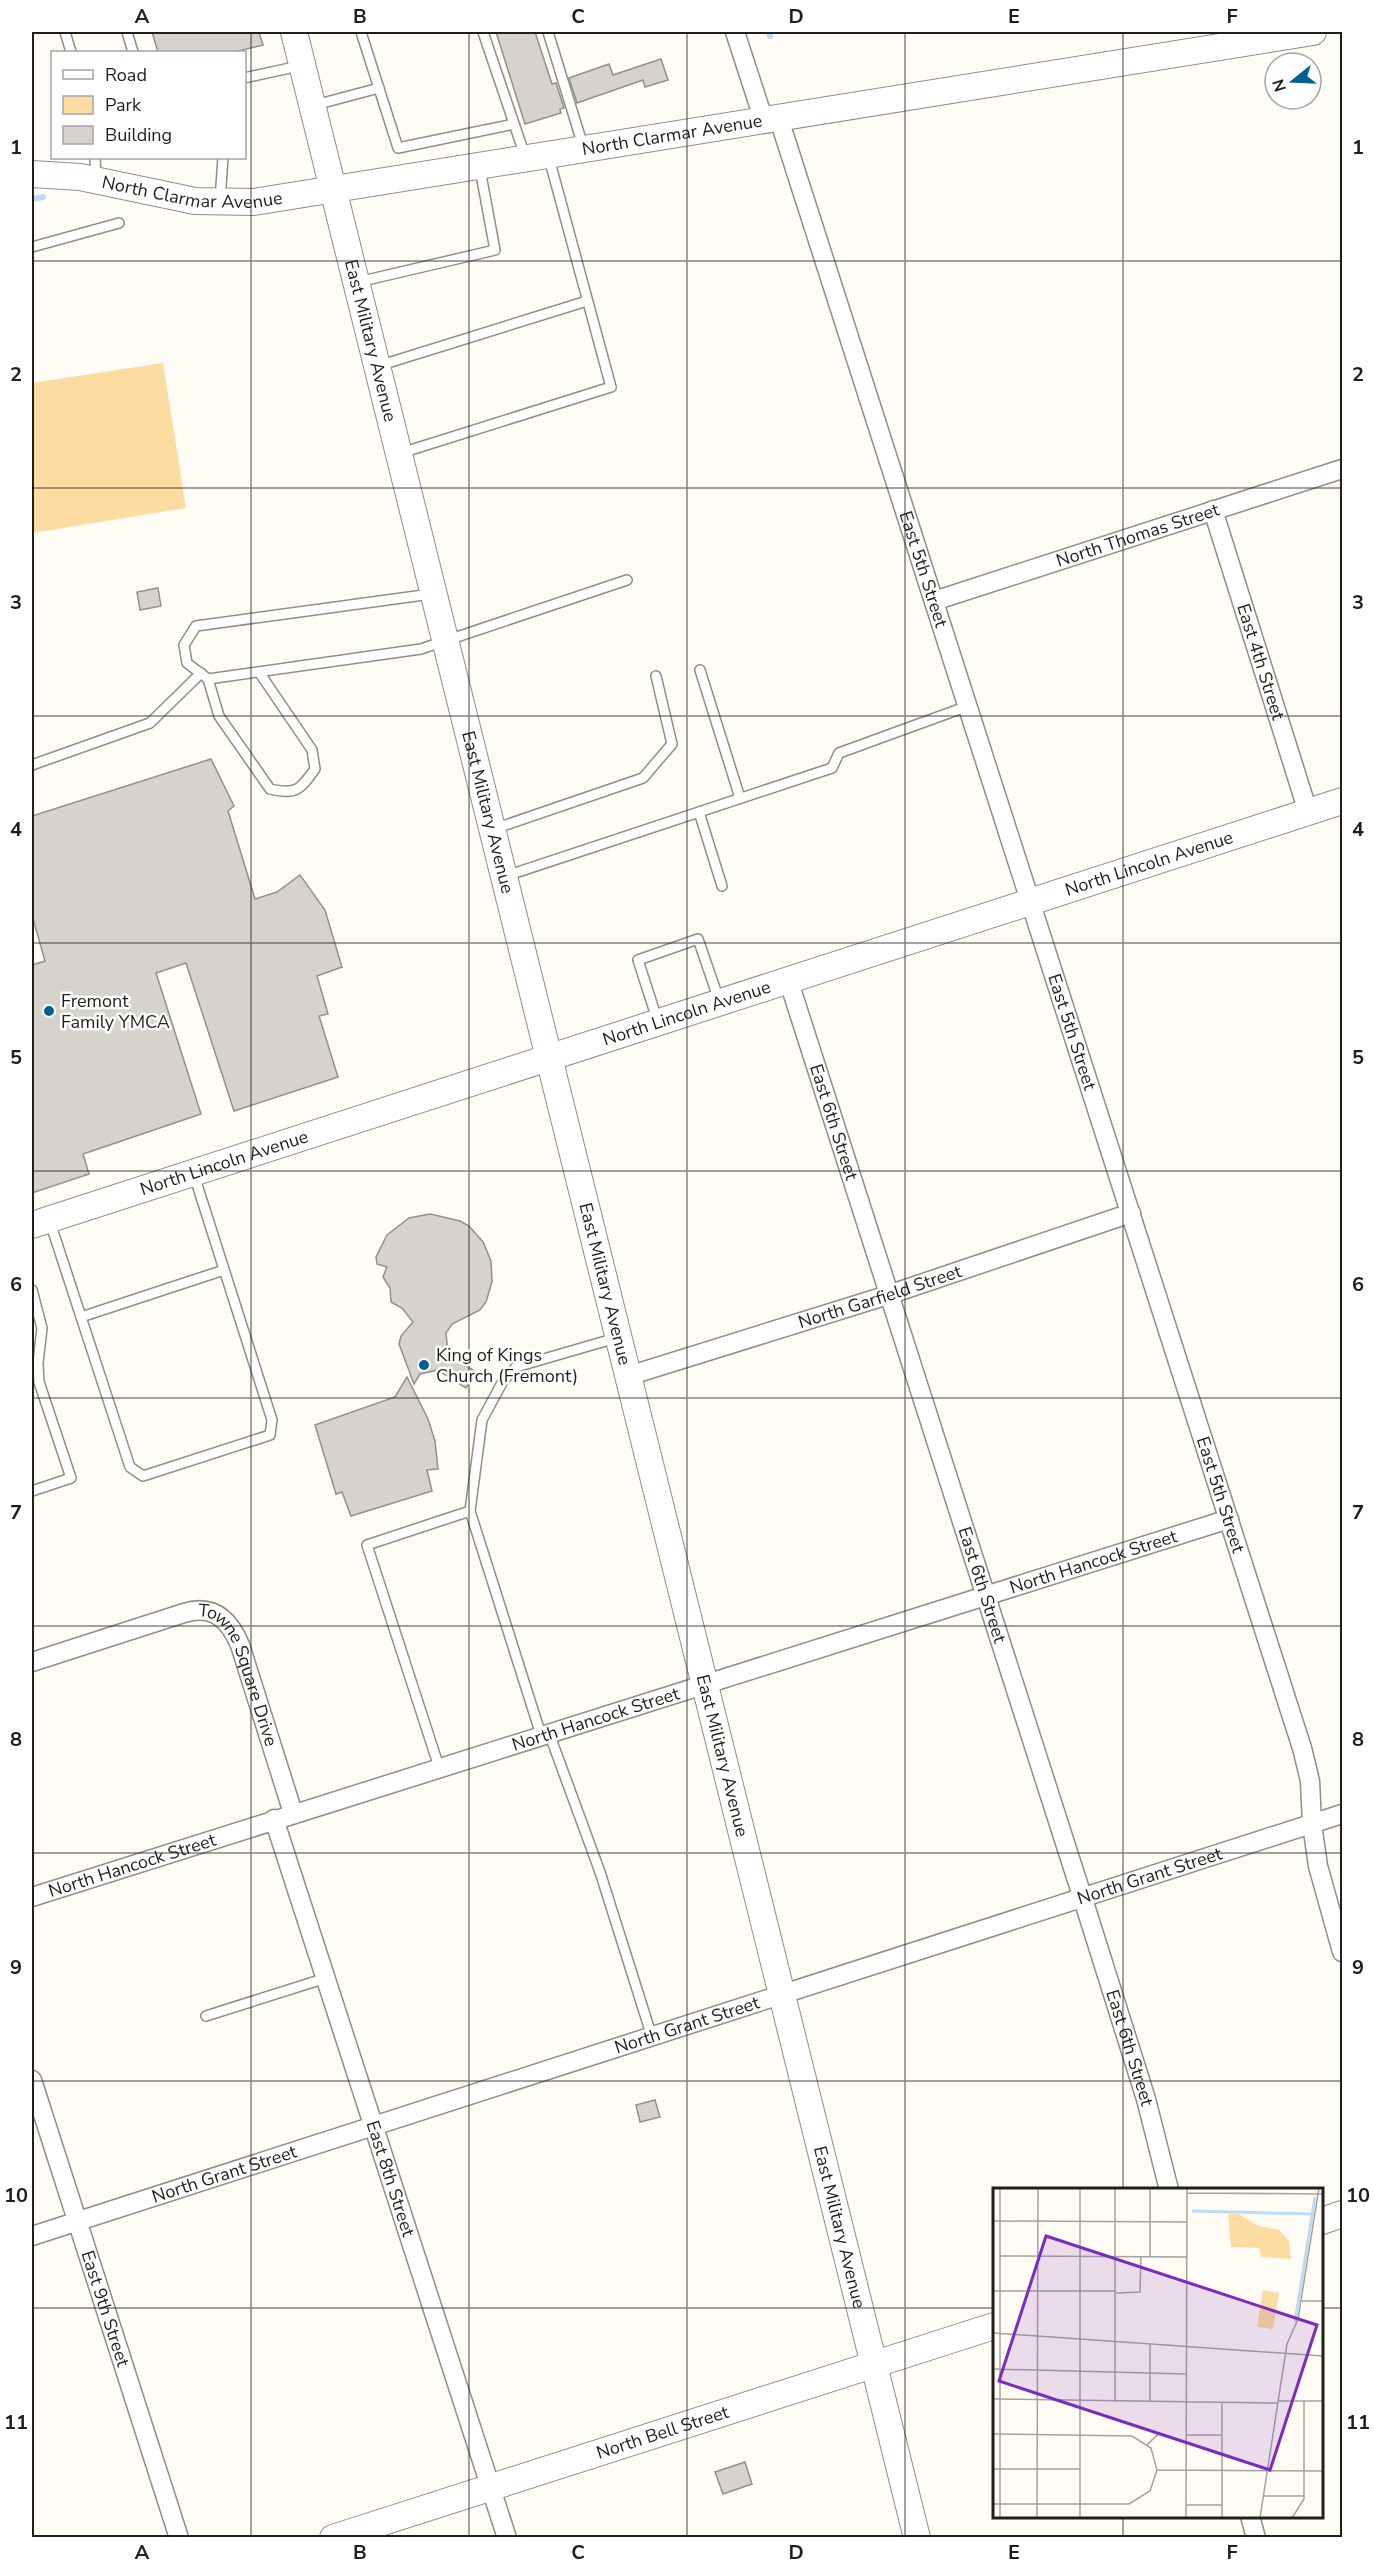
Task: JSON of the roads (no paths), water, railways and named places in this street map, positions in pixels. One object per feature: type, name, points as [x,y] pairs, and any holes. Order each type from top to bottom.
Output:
[{"type":"main road","name":"East Military Avenue","points":[[294,32],[706,1684],[916,2538]]},
{"type":"main road","name":"North Clarmar Avenue","points":[[32,174],[95,169],[174,197],[220,203],[254,202],[771,117],[1313,32]]},
{"type":"main road","name":"North Lincoln Avenue","points":[[41,1223],[1342,801]]},
{"type":"main road","points":[[1323,2221],[1342,2214]]},
{"type":"main road","name":"North Bell Street","points":[[333,2538],[993,2326]]},
{"type":"street","name":"East 5th Street","points":[[735,32],[771,117],[934,601],[1302,1748],[1310,1781],[1311,1824],[1318,1866],[1342,1952]]},
{"type":"street","name":"North Thomas Street","points":[[934,601],[1342,469]]},
{"type":"street","name":"East 4th Street","points":[[1213,510],[1308,812]]},
{"type":"street","name":"East 6th Street","points":[[789,982],[1146,2099],[1168,2188]]},
{"type":"street","name":"North Garfield Street","points":[[628,1376],[888,1295],[1131,1213]]},
{"type":"street","name":"North Hancock Street","points":[[32,1897],[1229,1519]]},
{"type":"street","name":"Towne Square Drive","points":[[32,1662],[184,1612],[213,1611],[228,1622],[236,1636],[293,1813]]},
{"type":"street","name":"North Grant Street","points":[[32,2236],[1342,1814]]},
{"type":"street","name":"East 8th Street","points":[[274,1819],[507,2538]]},
{"type":"street","name":"East 9th Street","points":[[32,2080],[179,2538]]},
{"type":"street","points":[[1250,2518],[1256,2538]]},
{"type":"lane","points":[[65,32],[71,51]]},
{"type":"lane","points":[[127,32],[133,51]]},
{"type":"lane","points":[[361,32],[398,148],[514,124]]},
{"type":"lane","points":[[399,454],[611,387],[587,301],[537,156],[514,124],[483,32]]},
{"type":"lane","points":[[548,32],[584,148]]},
{"type":"lane","points":[[246,78],[302,65]]},
{"type":"lane","points":[[312,106],[379,88]]},
{"type":"lane","points":[[220,203],[223,159]]},
{"type":"lane","points":[[356,282],[495,250],[479,166]]},
{"type":"lane","points":[[32,247],[119,223]]},
{"type":"lane","points":[[377,367],[587,301]]},
{"type":"lane","points":[[32,765],[150,723],[204,676],[259,672],[420,649],[627,580]]},
{"type":"lane","points":[[259,672],[312,750],[315,769],[302,788],[287,793],[270,789],[219,716],[204,676],[188,663],[184,645],[196,626],[434,594]]},
{"type":"lane","points":[[700,670],[740,798]]},
{"type":"lane","points":[[492,830],[644,778],[672,744],[656,676]]},
{"type":"lane","points":[[504,877],[832,768],[839,753],[968,706]]},
{"type":"lane","points":[[699,812],[722,886]]},
{"type":"lane","points":[[658,1024],[638,960],[698,939],[720,1004]]},
{"type":"lane","points":[[41,1223],[81,1317],[130,1467],[143,1476],[259,1439],[270,1435],[272,1420],[193,1173]]},
{"type":"lane","points":[[81,1317],[224,1270]]},
{"type":"lane","points":[[32,1290],[42,1328],[38,1363],[39,1382],[71,1479],[32,1491]]},
{"type":"lane","points":[[618,1337],[516,1366],[503,1381],[482,1420],[470,1511],[545,1734],[600,1872],[652,2037]]},
{"type":"lane","points":[[439,1767],[367,1545],[470,1511]]},
{"type":"lane","points":[[206,2016],[326,1978]]},
{"type":"waterway","points":[[769,32],[770,36]]},
{"type":"waterway","points":[[32,199],[43,197]]},
{"type":"place","name":"Fremont Family YMCA","points":[[49,1011]]},
{"type":"place","name":"King of Kings Church (Fremont)","points":[[424,1365]]}]
